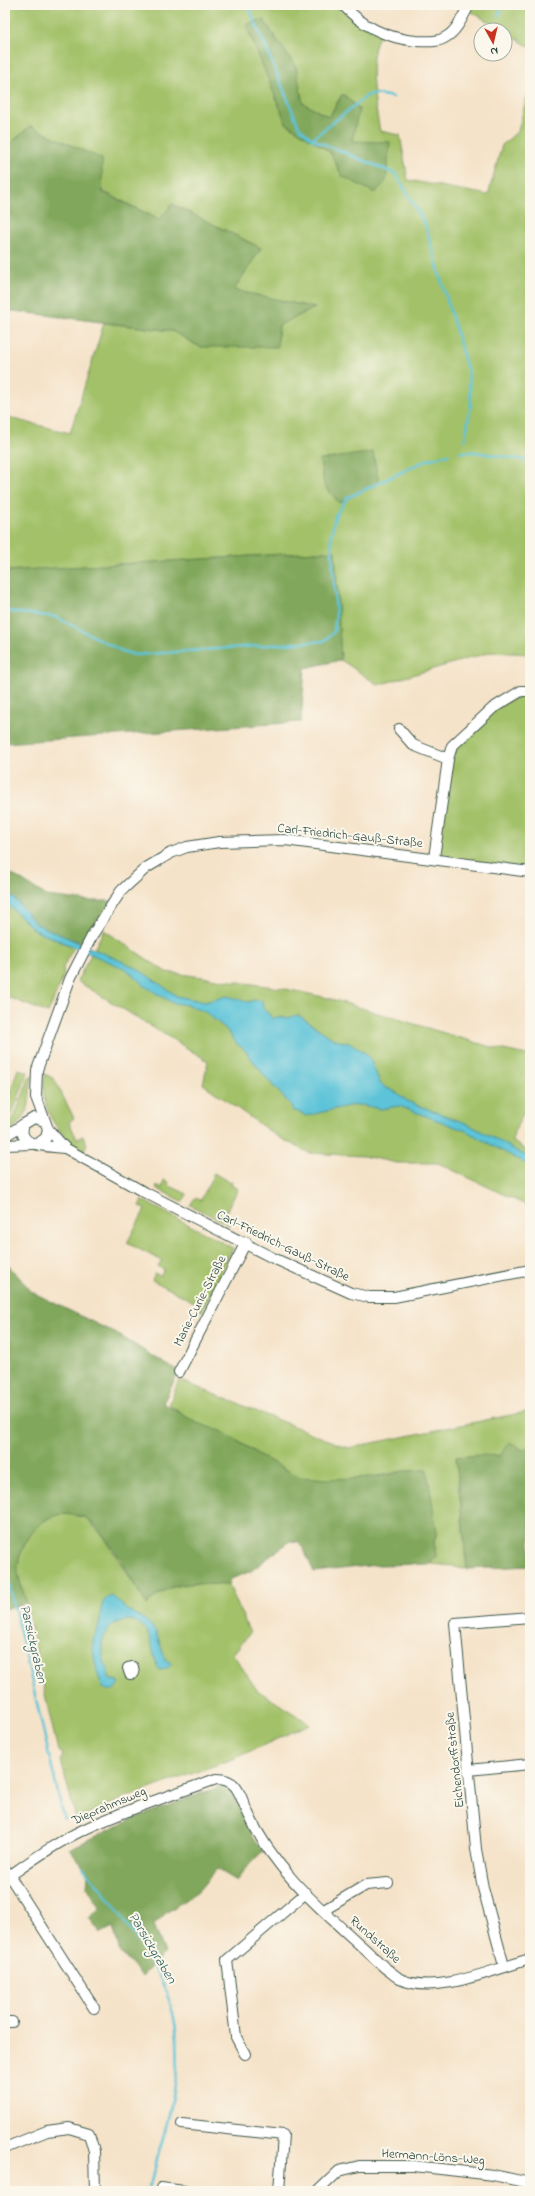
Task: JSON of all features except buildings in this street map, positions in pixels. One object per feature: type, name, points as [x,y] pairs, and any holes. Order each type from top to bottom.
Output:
[{"type":"street","points":[[343,5],[353,16],[381,34],[395,38],[437,41],[447,37],[456,27],[470,5]]},
{"type":"street","name":"Carl-Friedrich-Gauß-Straße","points":[[434,858],[448,759],[452,746],[493,708],[521,691],[530,692]]},
{"type":"street","points":[[400,729],[413,745],[448,759]]},
{"type":"street","name":"Carl-Friedrich-Gauß-Straße","points":[[25,1123],[36,1097],[37,1070],[70,979],[88,943],[121,891],[146,868],[171,853],[187,847],[219,842],[285,840],[434,858],[530,872]]},
{"type":"street","name":"Carl-Friedrich-Gauß-Straße","points":[[36,1097],[46,1125],[65,1148],[142,1191],[334,1286],[369,1297],[394,1297],[530,1270]]},
{"type":"street","points":[[5,1136],[25,1123],[34,1118],[46,1125],[46,1138],[35,1144],[23,1136],[25,1123]]},
{"type":"street","name":"Carl-Friedrich-Gauß-Straße","points":[[5,1145],[35,1144],[65,1148]]},
{"type":"street","name":"Marie-Curie-Straße","points":[[179,1372],[246,1242]]},
{"type":"street","name":"Eichendorffstraße","points":[[504,1966],[483,1888],[476,1849],[456,1623],[530,1617]]},
{"type":"street","points":[[468,1770],[530,1764]]},
{"type":"street","name":"Dieprahmsweg","points":[[94,2008],[6,1875],[56,1844],[85,1829],[143,1804],[216,1779],[227,1779]]},
{"type":"street","name":"Rundstraße","points":[[227,1779],[234,1784],[250,1818],[274,1860],[290,1878],[385,1968],[401,1979],[422,1984],[449,1983],[530,1959]]},
{"type":"street","points":[[324,1910],[366,1885],[388,1882]]},
{"type":"street","points":[[245,2054],[236,2037],[226,1960],[306,1893]]},
{"type":"street","points":[[182,2124],[284,2135],[279,2191]]},
{"type":"street","points":[[5,2148],[47,2131],[69,2128],[89,2134],[94,2151],[95,2191]]},
{"type":"street","name":"Hermann-Löns-Weg","points":[[318,2191],[339,2171],[359,2166],[414,2166],[493,2175],[530,2183]]},
{"type":"street","points":[[161,2188],[184,2191]]},
{"type":"green space","points":[[5,5],[343,5],[381,33],[376,43],[372,68],[374,94],[380,131],[400,135],[408,180],[488,195],[502,145],[518,131],[530,85],[530,654],[491,652],[378,685],[341,660],[334,551],[5,571],[5,417],[70,433],[104,323],[172,331],[200,347],[278,341],[279,325],[315,308],[233,290],[261,248],[172,204],[160,220],[9,144],[5,140]],"holes":[[[247,25],[296,67],[302,103],[329,117],[342,94],[359,109],[342,176],[330,152],[286,123]]]},
{"type":"green space","points":[[469,5],[530,5],[530,47],[513,37],[513,22],[489,22],[467,9]]},
{"type":"green space","points":[[263,19],[296,67],[303,103],[329,117],[343,94],[359,109],[352,141],[390,142],[386,181],[375,193],[342,176],[330,152],[286,123],[246,25]]},
{"type":"green space","points":[[30,126],[102,159],[102,192],[159,220],[172,204],[261,248],[234,290],[315,308],[279,325],[277,347],[200,347],[172,331],[5,310],[5,140],[10,144]]},
{"type":"green space","points":[[373,452],[379,484],[339,503],[324,485],[320,460]]},
{"type":"green space","points":[[335,551],[341,660],[305,668],[301,722],[5,743],[5,571]]},
{"type":"green space","points":[[530,691],[530,872],[434,858],[452,746],[493,708]]},
{"type":"green space","points":[[5,870],[47,896],[89,901],[113,901],[82,942],[64,937],[52,933],[36,924],[18,903],[5,894]]},
{"type":"green space","points":[[5,902],[36,931],[74,947],[63,967],[64,975],[48,1013],[5,996]]},
{"type":"green space","points":[[104,930],[166,972],[281,988],[328,998],[494,1048],[527,1055],[530,1057],[530,1100],[514,1132],[512,1141],[530,1153],[530,1207],[438,1163],[397,1163],[363,1156],[309,1153],[275,1135],[203,1084],[208,1061],[77,981]]},
{"type":"green space","points":[[18,1069],[28,1072],[12,1115],[5,1123],[5,1106]]},
{"type":"green space","points":[[45,1074],[54,1079],[74,1118],[69,1122],[77,1139],[83,1136],[87,1144],[83,1152],[65,1137],[52,1119],[47,1109],[44,1098]]},
{"type":"green space","points":[[30,1076],[33,1076],[27,1110],[20,1122],[12,1129],[9,1125],[14,1118]]},
{"type":"green space","points":[[214,1173],[229,1182],[232,1182],[231,1185],[238,1189],[224,1216],[231,1220],[229,1225],[190,1205],[195,1198],[201,1200]]},
{"type":"green space","points":[[164,1180],[169,1182],[168,1185],[187,1194],[183,1202],[156,1188],[157,1185],[162,1188]]},
{"type":"green space","points":[[142,1200],[233,1248],[202,1311],[198,1310],[200,1305],[152,1280],[155,1273],[160,1276],[164,1270],[158,1266],[162,1261],[127,1243],[145,1209],[139,1206]]},
{"type":"green space","points":[[5,1261],[32,1292],[117,1334],[179,1372],[163,1403],[197,1423],[223,1432],[257,1454],[300,1477],[327,1479],[358,1478],[383,1476],[403,1471],[427,1470],[437,1532],[434,1541],[436,1556],[430,1564],[377,1565],[314,1572],[300,1542],[290,1541],[251,1571],[231,1579],[229,1585],[185,1584],[175,1586],[156,1596],[147,1605],[106,1538],[97,1528],[85,1517],[62,1514],[43,1522],[35,1529],[23,1547],[18,1571],[27,1603],[5,1609]]},
{"type":"green space","points":[[179,1380],[348,1448],[530,1411],[530,1447],[502,1455],[456,1458],[467,1569],[455,1566],[430,1564],[436,1556],[434,1541],[437,1532],[403,1471],[336,1480],[310,1479],[290,1473],[233,1438],[217,1430],[197,1423],[169,1405]]},
{"type":"green space","points":[[510,1442],[523,1450],[530,1447],[530,1566],[467,1569],[456,1457],[480,1455],[500,1456]]},
{"type":"green space","points":[[68,1514],[86,1518],[104,1537],[147,1605],[156,1596],[166,1590],[185,1584],[229,1585],[250,1633],[233,1654],[257,1690],[310,1724],[233,1759],[127,1797],[76,1819],[61,1761],[63,1754],[58,1751],[26,1602],[17,1569],[20,1555],[28,1539],[39,1524],[50,1516]]},
{"type":"green space","points":[[221,1786],[231,1787],[251,1833],[263,1851],[246,1868],[237,1881],[217,1869],[198,1891],[166,1913],[154,1925],[165,1953],[142,1976],[120,1952],[113,1927],[101,1933],[89,1918],[100,1909],[87,1887],[88,1873],[69,1849],[135,1818]]},
{"type":"water","points":[[5,894],[13,897],[36,924],[135,967],[177,996],[205,1002],[227,996],[248,1002],[254,1000],[262,1001],[263,1008],[273,1019],[277,1017],[287,1018],[298,1015],[335,1040],[349,1043],[364,1052],[370,1058],[380,1083],[386,1088],[394,1091],[409,1102],[468,1124],[530,1158],[530,1166],[466,1131],[399,1106],[381,1109],[361,1105],[348,1106],[306,1116],[299,1112],[293,1111],[289,1103],[267,1079],[243,1048],[237,1044],[226,1029],[205,1012],[188,1005],[173,1003],[146,987],[126,969],[36,931],[5,902]]},
{"type":"water","points":[[112,1596],[128,1610],[148,1622],[156,1632],[165,1659],[172,1664],[167,1668],[160,1670],[157,1666],[149,1636],[144,1628],[132,1620],[119,1622],[108,1630],[102,1643],[103,1657],[110,1679],[117,1681],[119,1684],[115,1689],[106,1690],[100,1679],[94,1659],[93,1643],[99,1625],[101,1608],[104,1601]]},
{"type":"waterway","points":[[248,5],[299,127],[312,139],[396,174],[425,224],[468,372],[471,403],[465,440]]},
{"type":"waterway","points":[[498,16],[503,5]]},
{"type":"waterway","points":[[312,139],[368,95],[376,94],[393,97]]},
{"type":"waterway","points":[[460,452],[475,452],[530,461]]},
{"type":"waterway","points":[[5,611],[56,617],[122,651],[135,655],[324,641],[334,632],[336,614],[331,537],[335,516],[347,498],[427,460],[449,454]]},
{"type":"waterway","name":"Parsickgraben","points":[[5,1567],[64,1819]]},
{"type":"waterway","name":"Parsickgraben","points":[[83,1868],[108,1898],[144,1949],[164,1987],[171,2006],[175,2025],[178,2045],[177,2067],[172,2104],[148,2191]]}]
